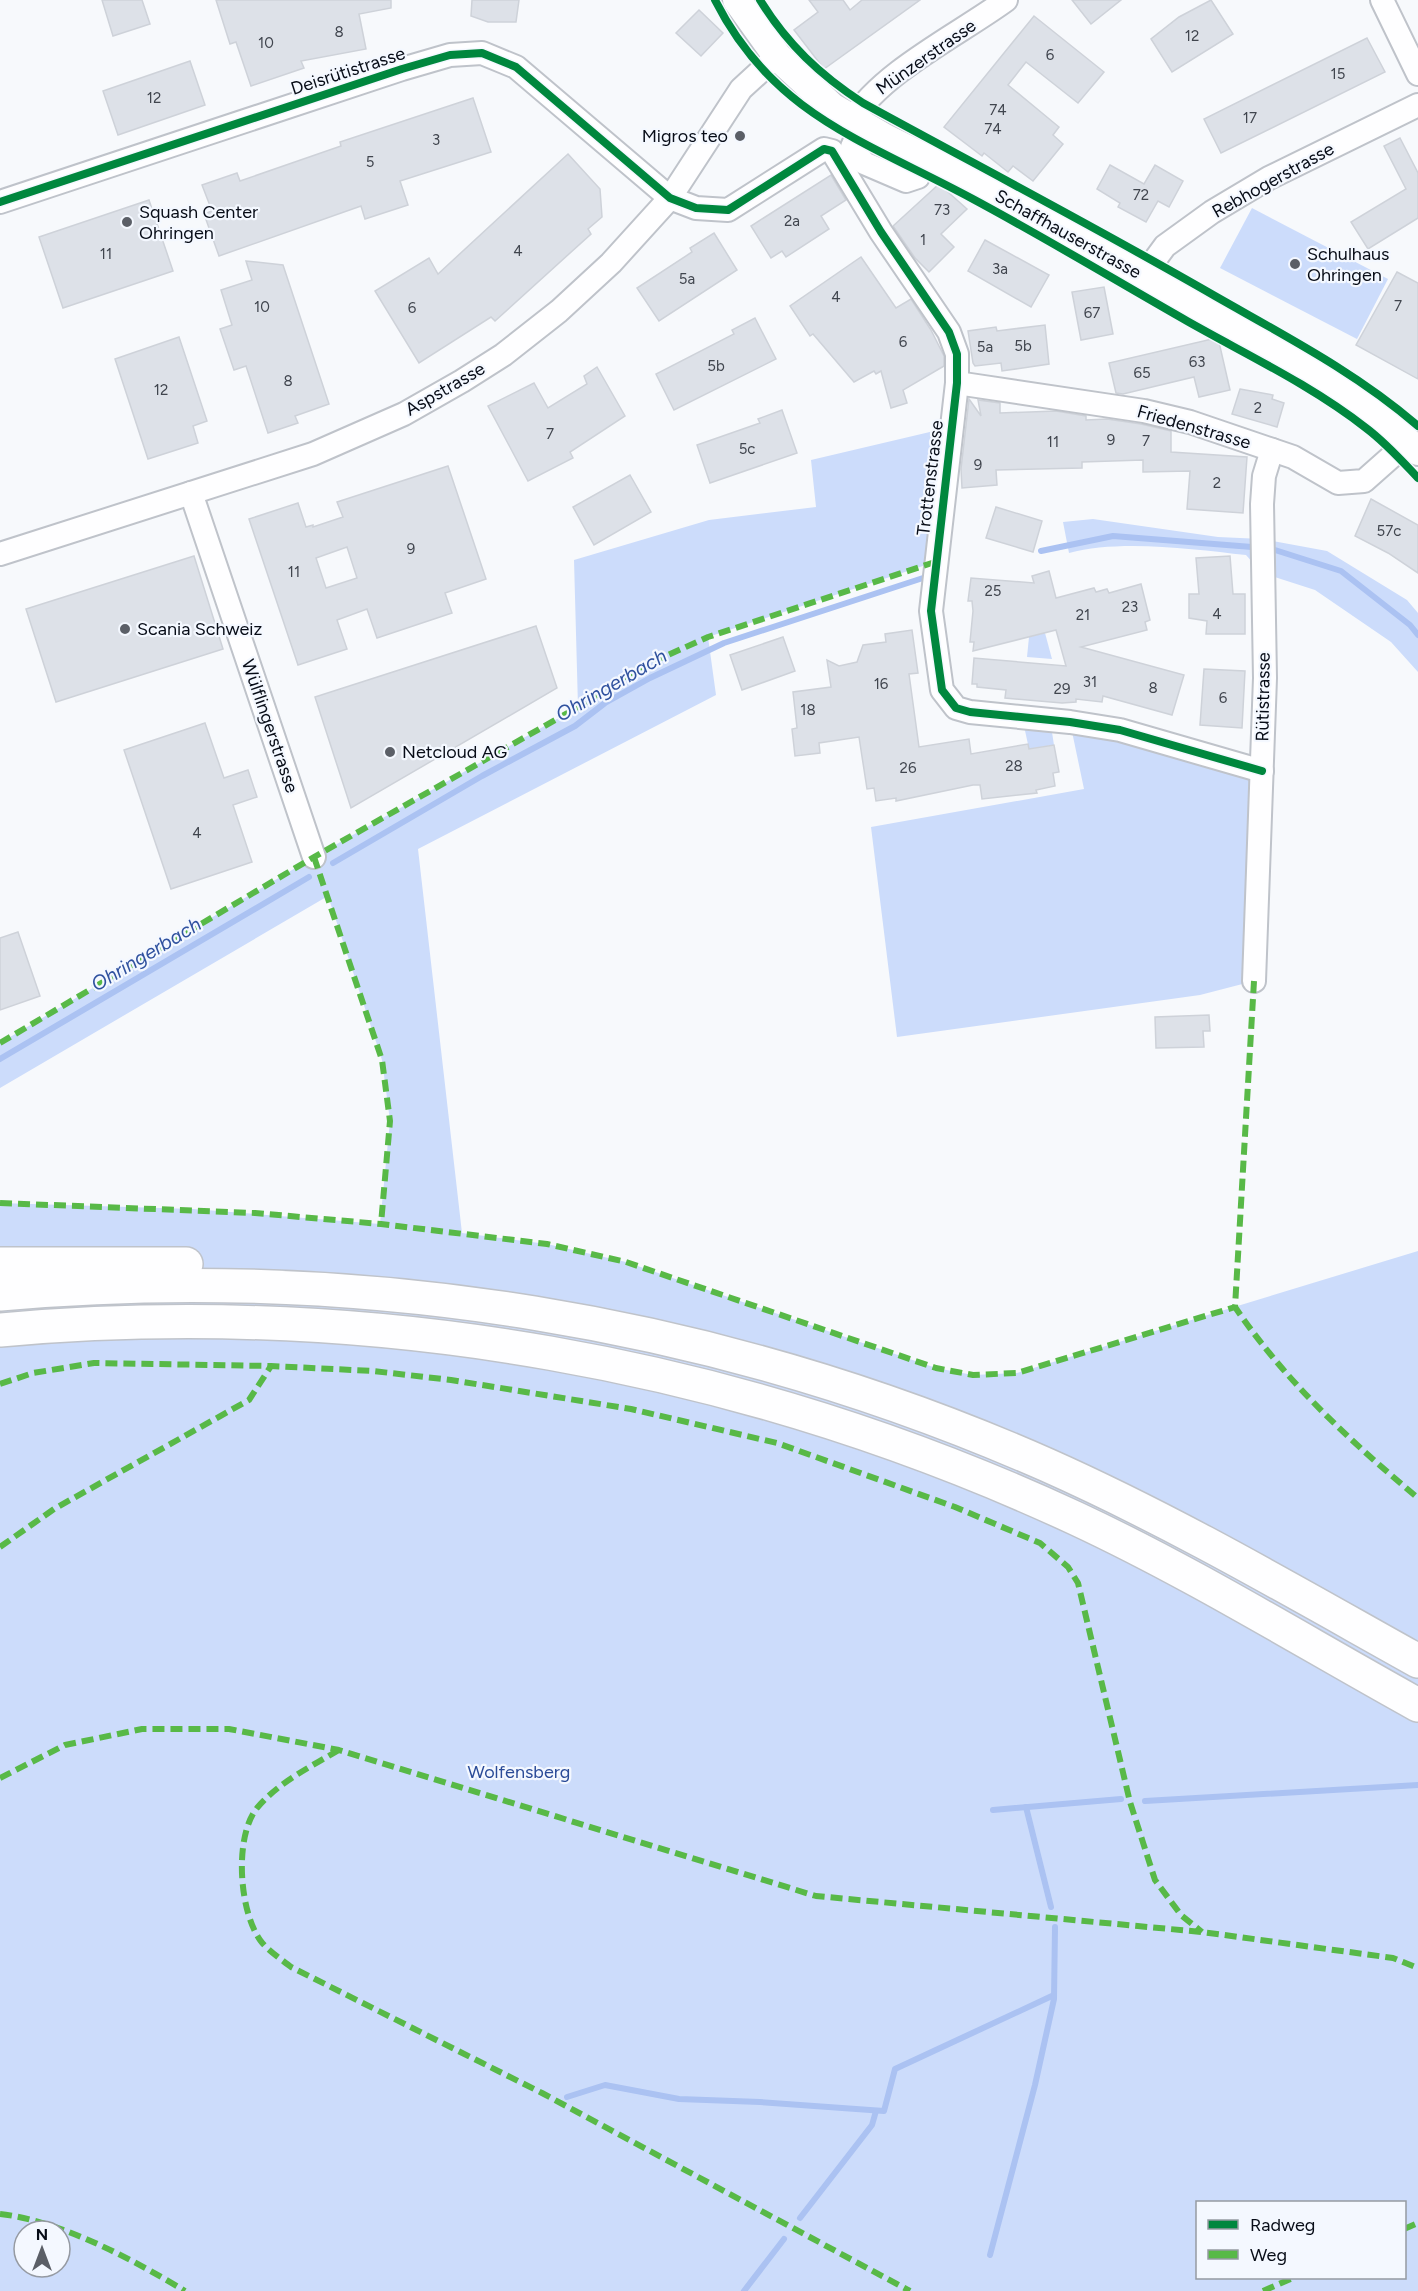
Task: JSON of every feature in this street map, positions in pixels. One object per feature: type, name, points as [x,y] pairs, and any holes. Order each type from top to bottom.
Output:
[{"type":"highway","points":[[0,1264],[97,1262],[250,1267],[365,1292]]},
{"type":"highway","points":[[0,1294],[203,1285],[365,1292],[526,1311],[633,1331],[748,1359],[893,1405],[995,1443],[1143,1510],[1418,1661]]},
{"type":"highway","points":[[0,1330],[203,1321],[362,1328],[531,1349],[626,1366],[729,1391],[902,1446],[1068,1515],[1174,1567],[1418,1705]]},
{"type":"main road","name":"Schaffhauserstrasse","points":[[737,0],[777,56],[813,92],[857,122],[993,192],[1317,375],[1378,416],[1413,447]]},
{"type":"street","name":"Münzerstrasse","points":[[857,122],[863,103],[885,81],[1006,0]]},
{"type":"street","points":[[1382,0],[1418,74]]},
{"type":"street","name":"Deisrütistrasse","points":[[0,202],[402,69],[450,55],[482,53],[516,67],[670,198]]},
{"type":"street","name":"Aspstrasse","points":[[0,554],[313,454],[404,414],[503,355],[559,311],[611,263],[670,198],[741,89],[777,56]]},
{"type":"street","name":"Rebhogerstrasse","points":[[1143,276],[1166,246],[1212,212],[1269,178],[1418,105]]},
{"type":"street","name":"Trottenstrasse","points":[[670,198],[696,208],[728,210],[824,149],[832,151],[881,232],[949,332],[957,354],[957,382],[931,611],[936,662],[942,690],[956,708],[970,712],[1070,722],[1120,730],[1262,771]]},
{"type":"street","name":"Friedenstrasse","points":[[957,382],[1144,411],[1190,422],[1293,457],[1338,483],[1364,481],[1413,447]]},
{"type":"street","name":"Rütistrasse","points":[[1254,981],[1265,678],[1262,504],[1264,476],[1272,450]]},
{"type":"street","name":"Wülflingerstrasse","points":[[191,493],[314,857]]},
{"type":"green space","points":[[1252,208],[1388,279],[1357,339],[1220,268]]},
{"type":"green space","name":"Wolfensberg","points":[[951,427],[935,562],[708,637],[716,695],[418,849],[462,1233],[547,1244],[626,1262],[936,1368],[973,1375],[1017,1373],[1418,1251],[1418,2291],[0,2291],[0,1203],[193,1209],[380,1224],[390,1121],[382,1060],[328,896],[0,1088],[0,1043],[314,857],[578,707],[574,560],[709,520],[816,507],[811,460]]},
{"type":"green space","points":[[1093,519],[1218,537],[1262,539],[1327,551],[1407,600],[1418,613],[1418,672],[1391,642],[1315,590],[1262,573],[1246,555],[1157,546],[1110,547],[1069,553],[1063,522]]},
{"type":"green space","points":[[1045,633],[1052,659],[1027,657],[1029,637]]},
{"type":"green space","points":[[1070,722],[1262,771],[1254,981],[1200,995],[897,1037],[871,827],[1084,789]]},
{"type":"green space","points":[[1024,726],[1051,726],[1054,745],[1029,749]]},
{"type":"building","points":[[102,0],[142,0],[150,24],[113,36]]},
{"type":"building","points":[[216,0],[391,0],[391,8],[359,14],[366,49],[301,61],[304,68],[251,86],[236,42],[230,44]]},
{"type":"building","points":[[472,0],[519,0],[516,22],[488,22],[471,16]]},
{"type":"building","points":[[809,0],[843,0],[850,10],[862,0],[920,0],[824,69],[794,30],[818,12]]},
{"type":"building","points":[[1072,0],[1121,0],[1091,24]]},
{"type":"building","points":[[1211,0],[1233,34],[1172,72],[1151,39],[1179,17]]},
{"type":"building","points":[[699,10],[723,33],[701,56],[676,33]]},
{"type":"building","points":[[1034,16],[1104,72],[1078,103],[1026,62],[1008,85],[1059,127],[1053,135],[1063,144],[1033,181],[1013,166],[1008,172],[984,153],[982,156],[944,127]]},
{"type":"building","points":[[1367,38],[1385,72],[1221,153],[1204,119]]},
{"type":"building","points":[[190,61],[205,105],[118,135],[103,91]]},
{"type":"building","points":[[473,98],[491,152],[400,181],[408,205],[365,219],[361,206],[219,256],[204,214],[212,211],[202,185],[237,173],[240,181],[341,146],[340,142]]},
{"type":"building","name":"Schulhaus Ohringen","points":[[1400,138],[1418,173],[1418,218],[1368,249],[1351,222],[1406,189],[1384,146]]},
{"type":"building","points":[[568,154],[600,189],[602,217],[588,229],[591,234],[495,321],[491,317],[419,363],[375,291],[429,258],[438,274]]},
{"type":"building","points":[[1110,165],[1144,184],[1155,165],[1183,181],[1169,207],[1158,201],[1146,222],[1118,207],[1120,203],[1097,189]]},
{"type":"building","points":[[831,175],[846,200],[821,216],[829,229],[786,257],[782,251],[771,258],[751,226]]},
{"type":"building","points":[[939,184],[967,209],[941,234],[954,247],[929,272],[915,258],[893,226]]},
{"type":"building","points":[[149,200],[173,271],[63,308],[39,237]]},
{"type":"building","points":[[714,233],[737,270],[659,321],[637,288],[692,252],[690,248]]},
{"type":"building","points":[[985,240],[1049,275],[1031,307],[968,271]]},
{"type":"building","points":[[861,257],[896,308],[911,299],[944,356],[944,366],[903,390],[907,403],[891,408],[881,371],[876,374],[874,371],[854,382],[813,334],[810,336],[790,306]]},
{"type":"building","points":[[246,261],[283,265],[329,404],[295,416],[298,423],[268,433],[246,366],[234,370],[220,329],[232,325],[221,290],[252,280]]},
{"type":"building","points":[[1397,272],[1418,283],[1418,379],[1356,345]]},
{"type":"building","points":[[1104,287],[1113,334],[1081,340],[1072,292]]},
{"type":"building","points":[[755,318],[776,359],[674,410],[656,374],[734,334],[732,330]]},
{"type":"building","points":[[1045,325],[1049,364],[1002,371],[1001,363],[975,366],[973,363],[968,331],[996,327],[997,331]]},
{"type":"building","points":[[179,337],[207,421],[193,426],[198,443],[148,459],[115,359]]},
{"type":"building","points":[[1212,339],[1219,342],[1230,390],[1199,397],[1194,377],[1123,394],[1116,393],[1109,363]]},
{"type":"building","points":[[597,367],[625,416],[570,452],[573,458],[528,481],[488,406],[534,383],[548,408],[587,384],[584,376]]},
{"type":"building","points":[[1240,389],[1273,395],[1272,399],[1284,403],[1277,427],[1232,414]]},
{"type":"building","points":[[969,399],[981,416],[978,400],[1000,403],[1000,413],[1056,411],[1086,416],[1086,420],[1107,419],[1141,424],[1171,431],[1171,452],[1247,457],[1243,513],[1187,509],[1190,471],[1143,472],[1143,460],[1082,462],[1082,468],[996,470],[997,485],[962,488],[961,469]]},
{"type":"building","points":[[782,410],[797,453],[710,483],[697,445],[760,423],[758,419]]},
{"type":"building","points":[[448,466],[486,579],[445,593],[452,613],[377,638],[367,609],[337,620],[347,649],[298,665],[249,519],[298,503],[306,527],[313,525],[313,527],[343,517],[337,502]],"holes":[[[347,547],[357,578],[326,588],[316,558]]]},
{"type":"building","points":[[630,475],[651,512],[594,545],[573,507]]},
{"type":"building","points":[[1371,499],[1418,525],[1418,573],[1388,553],[1355,536]]},
{"type":"building","points":[[996,507],[1042,521],[1033,552],[986,538]]},
{"type":"building","name":"Scania Schweiz","points":[[194,556],[223,649],[56,702],[26,609]]},
{"type":"building","points":[[1230,556],[1233,594],[1245,594],[1245,634],[1206,634],[1207,621],[1189,618],[1189,594],[1199,594],[1196,558]]},
{"type":"building","points":[[1049,571],[1056,598],[1094,588],[1096,592],[1107,589],[1109,593],[1141,584],[1150,620],[1145,622],[1147,630],[1081,647],[1184,675],[1172,715],[1103,696],[1102,702],[1076,699],[1076,702],[1062,703],[1005,698],[1006,690],[977,687],[977,684],[972,684],[974,658],[1066,666],[1056,630],[973,651],[974,642],[970,642],[973,611],[972,601],[968,601],[971,578],[1034,583],[1032,576]]},
{"type":"building","name":"Netcloud AG","points":[[536,626],[557,688],[351,808],[315,697]]},
{"type":"building","points":[[912,630],[918,673],[909,674],[919,747],[969,739],[971,754],[1028,744],[1029,749],[1054,745],[1059,772],[1053,773],[1055,786],[1036,790],[1037,793],[982,799],[980,785],[973,785],[896,801],[896,798],[876,801],[874,788],[867,789],[859,737],[819,743],[820,753],[795,756],[792,729],[797,728],[793,692],[831,687],[827,660],[839,666],[857,662],[863,645],[886,642],[885,634]]},
{"type":"building","points":[[783,637],[795,671],[742,690],[730,655]]},
{"type":"building","points":[[1204,669],[1245,671],[1242,728],[1200,725]]},
{"type":"building","points":[[205,723],[224,778],[248,770],[257,797],[233,805],[252,862],[171,889],[124,750]]},
{"type":"building","points":[[18,932],[40,996],[0,1010],[0,938]]},
{"type":"building","points":[[1209,1015],[1210,1031],[1203,1031],[1204,1047],[1156,1048],[1155,1017]]},
{"type":"waterway","name":"Ohringerbach","points":[[1041,551],[1113,536],[1252,547]]},
{"type":"waterway","name":"Ohringerbach","points":[[1275,550],[1341,571],[1410,625],[1418,635]]},
{"type":"waterway","name":"Ohringerbach","points":[[333,863],[482,776],[575,726],[605,703],[650,678],[724,643],[923,578]]},
{"type":"waterway","name":"Ohringerbach","points":[[0,1059],[309,877]]},
{"type":"waterway","points":[[1145,1801],[1418,1785]]},
{"type":"waterway","points":[[993,1810],[1121,1799]]},
{"type":"waterway","points":[[1026,1807],[1051,1907]]},
{"type":"waterway","points":[[990,2255],[1035,2085],[1054,1999],[1055,1927]]},
{"type":"waterway","points":[[567,2097],[605,2085],[679,2099],[884,2111],[895,2069],[1054,1995]]},
{"type":"waterway","points":[[800,2218],[872,2125],[876,2111]]},
{"type":"waterway","points":[[744,2291],[784,2239]]},
{"type":"marked path","points":[[0,1043],[314,857],[578,707],[637,669],[708,637],[935,562]]},
{"type":"marked path","points":[[314,857],[382,1060],[390,1121],[381,1224]]},
{"type":"marked path","points":[[1254,981],[1235,1307],[1254,1334],[1297,1385],[1343,1432],[1418,1498]]},
{"type":"marked path","points":[[0,1203],[255,1213],[381,1224],[547,1244],[626,1262],[936,1368],[973,1375],[1017,1373],[1235,1307]]},
{"type":"marked path","points":[[0,1384],[33,1373],[94,1363],[271,1366],[373,1371],[451,1380],[631,1409],[777,1443],[955,1507],[1040,1543],[1068,1567],[1078,1583],[1130,1802],[1155,1880],[1181,1915],[1202,1932]]},
{"type":"marked path","points":[[0,1547],[54,1509],[249,1400],[271,1366]]},
{"type":"marked path","points":[[0,1778],[65,1745],[142,1729],[229,1729],[339,1750],[816,1896],[1202,1932],[1393,1958],[1418,1968]]},
{"type":"marked path","points":[[339,1750],[275,1790],[257,1808],[250,1821],[242,1855],[244,1893],[253,1927],[266,1947],[291,1967],[542,2093],[910,2291]]},
{"type":"marked path","points":[[0,2214],[47,2224],[96,2243],[185,2291]]},
{"type":"marked path","points":[[1406,2228],[1418,2223]]},
{"type":"marked path","points":[[1263,2291],[1291,2279]]},
{"type":"cycle path","points":[[715,0],[738,39],[765,71],[794,98],[825,121],[859,141],[971,198],[1301,384],[1345,412],[1373,434],[1418,478]]},
{"type":"cycle path","points":[[760,0],[793,45],[819,70],[863,103],[1128,247],[1294,341],[1370,389],[1418,426]]},
{"type":"cycle path","points":[[0,202],[402,69],[450,55],[482,53],[516,67],[670,198],[696,208],[728,210],[824,149],[832,151],[881,232],[949,332],[957,354],[957,383],[931,611],[942,690],[956,708],[970,712],[1070,722],[1120,730],[1262,771]]},
{"type":"place","name":"Migros teo","points":[[740,136]]},
{"type":"place","name":"Squash Center Ohringen","points":[[127,222]]},
{"type":"place","name":"Schulhaus Ohringen","points":[[1295,264]]},
{"type":"place","name":"Scania Schweiz","points":[[125,629]]},
{"type":"place","name":"Netcloud AG","points":[[390,752]]}]
